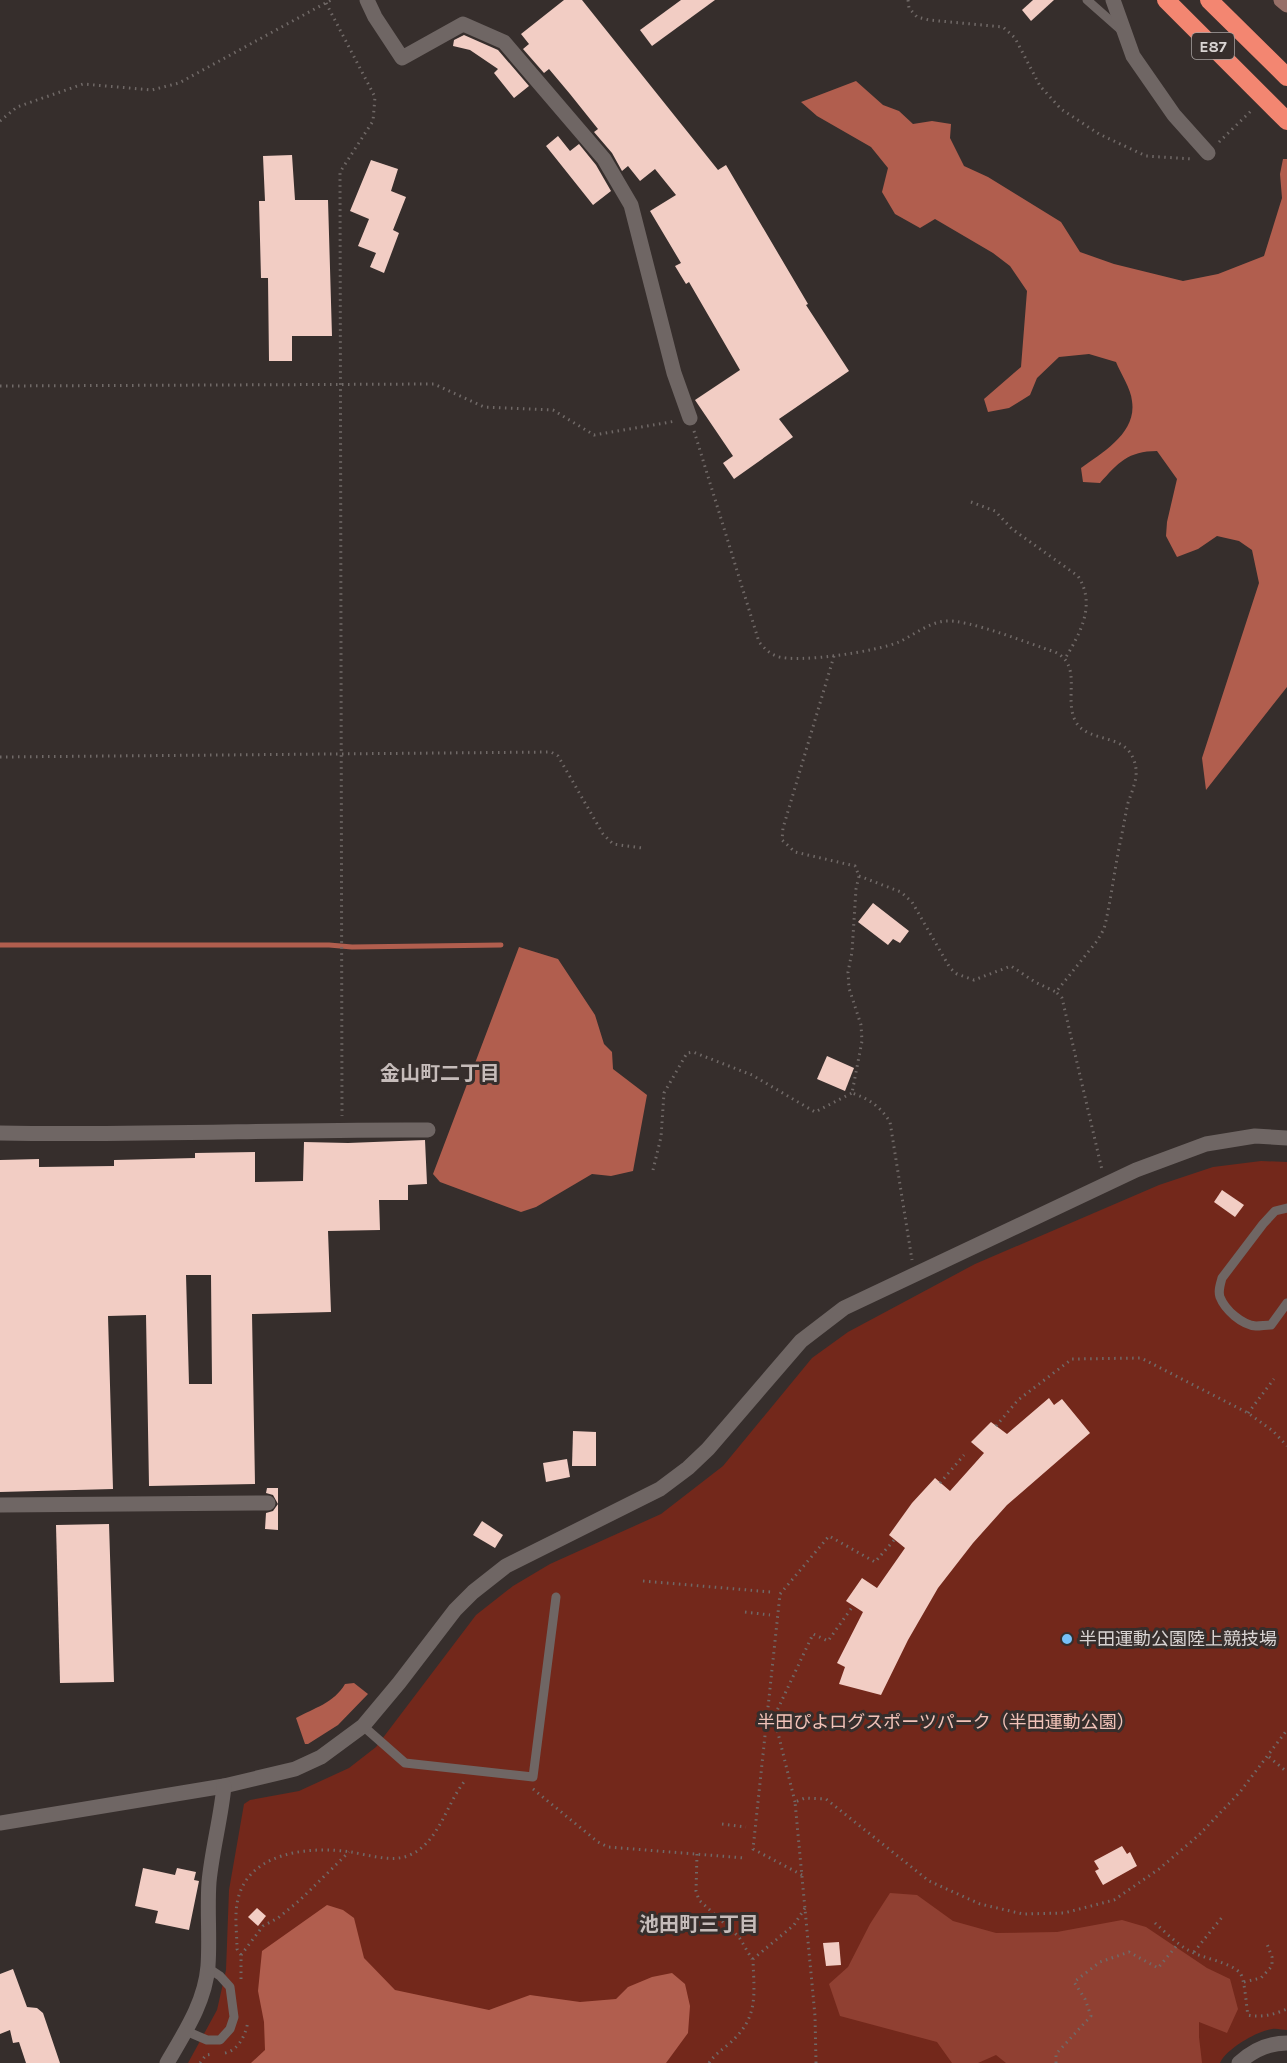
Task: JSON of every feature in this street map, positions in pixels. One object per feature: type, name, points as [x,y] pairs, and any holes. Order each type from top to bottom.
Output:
[{"type":"highway","name":"E87","points":[[1166,0],[1257,99],[1287,121]]},
{"type":"highway","name":"E87","points":[[1209,0],[1284,74]]},
{"type":"main road","points":[[1281,0],[1287,5]]},
{"type":"street","points":[[367,0],[375,17],[402,58],[463,24],[504,42],[604,159],[631,205],[674,374],[690,418]]},
{"type":"street","points":[[1113,0],[1133,56],[1174,115],[1208,153]]},
{"type":"street","points":[[0,1133],[92,1135],[342,1129],[428,1130]]},
{"type":"street","points":[[0,1823],[224,1786],[295,1769],[321,1756],[363,1725],[399,1683],[455,1610],[473,1592],[506,1566],[660,1489],[708,1449],[801,1341],[844,1308],[1106,1183],[1206,1144],[1255,1136],[1287,1138]]},
{"type":"street","points":[[0,1505],[268,1503]]},
{"type":"street","points":[[167,2063],[198,2006],[208,1968],[209,1881],[224,1786]]},
{"type":"street","points":[[1239,2063],[1247,2055],[1267,2045],[1287,2043]]},
{"type":"lane","points":[[1087,0],[1125,33]]},
{"type":"lane","points":[[1287,1208],[1275,1211],[1263,1224],[1222,1278],[1219,1296],[1228,1310],[1242,1321],[1255,1326],[1271,1324],[1287,1303]]},
{"type":"lane","points":[[363,1725],[405,1762],[533,1777],[555,1597]]},
{"type":"lane","points":[[186,2031],[207,2040],[220,2040],[230,2029],[234,2017],[230,1987],[208,1968]]},
{"type":"path","points":[[0,121],[17,107],[83,84],[152,90],[179,83],[331,0]]},
{"type":"path","points":[[908,0],[909,9],[917,17],[923,19],[1003,27],[1016,38],[1040,86],[1061,110],[1099,134],[1146,156],[1198,160],[1208,153],[1257,99]]},
{"type":"path","points":[[326,3],[375,97],[373,121],[340,172],[342,1129]]},
{"type":"path","points":[[0,386],[434,384],[484,406],[553,410],[594,435],[690,418],[759,642],[765,650],[777,657],[793,660],[834,656],[887,646],[932,624],[944,621],[961,622],[1066,657],[1070,665],[1072,710],[1075,721],[1095,736],[1118,743],[1127,749],[1135,760],[1136,775],[1104,929],[1056,992]]},
{"type":"path","points":[[971,502],[995,511],[1012,529],[1078,576],[1084,586],[1087,601],[1084,621],[1066,657]]},
{"type":"path","points":[[652,1170],[661,1137],[664,1093],[687,1053],[693,1052],[752,1075],[815,1112],[823,1110],[852,1093],[862,1041],[861,1025],[849,988],[848,972],[859,876],[855,866],[795,852],[782,840],[783,828],[834,656]]},
{"type":"path","points":[[0,757],[551,752],[558,756],[603,834],[613,844],[642,848]]},
{"type":"path","points":[[859,876],[901,892],[912,902],[950,968],[957,974],[974,980],[1011,966],[1035,982],[1056,992],[1062,998],[1106,1183]]},
{"type":"path","points":[[852,1093],[874,1102],[890,1122],[914,1274]]},
{"type":"path","points":[[996,1425],[1018,1400],[1072,1359],[1141,1358],[1248,1413],[1273,1431],[1287,1446]]},
{"type":"path","points":[[1248,1413],[1274,1379]]},
{"type":"path","points":[[940,1483],[964,1455]]},
{"type":"path","points":[[802,1875],[753,1849],[780,1594],[830,1536],[875,1562],[895,1539]]},
{"type":"path","points":[[644,1581],[771,1592]]},
{"type":"path","points":[[816,2063],[815,2016],[795,1802],[774,1717],[813,1634],[828,1641],[853,1606]]},
{"type":"path","points":[[744,1612],[770,1615]]},
{"type":"path","points":[[795,1802],[805,1798],[826,1799],[929,1881],[980,1904],[1023,1914],[1064,1913],[1114,1900],[1159,1869],[1217,1817],[1269,1756],[1287,1730]]},
{"type":"path","points":[[1269,1756],[1287,1772]]},
{"type":"path","points":[[241,1955],[237,1949],[238,1900],[243,1886],[263,1864],[287,1855],[317,1849],[387,1858],[409,1856],[425,1846],[436,1831],[455,1793],[465,1781],[454,1779]]},
{"type":"path","points":[[524,1788],[535,1790],[598,1842],[608,1846],[745,1857]]},
{"type":"path","points":[[722,1824],[746,1827]]},
{"type":"path","points":[[242,1988],[241,1955],[263,1926],[278,1918],[300,1900],[349,1852]]},
{"type":"path","points":[[697,1854],[696,1891],[699,1900],[739,1937],[753,1959],[754,2003],[749,2019],[730,2043],[717,2052],[709,2063]]},
{"type":"path","points":[[753,1959],[794,1925],[806,1906]]},
{"type":"path","points":[[1193,1953],[1223,1916]]},
{"type":"path","points":[[1155,1923],[1178,1944],[1193,1953],[1212,1958],[1240,1972],[1244,1982],[1248,2015],[1274,2014],[1287,2009]]},
{"type":"path","points":[[1056,2063],[1056,2054],[1091,2016],[1074,1982],[1100,1962],[1129,1952],[1158,1968],[1178,1944]]},
{"type":"path","points":[[1244,1982],[1261,1977],[1272,1966],[1272,1957],[1267,1944]]},
{"type":"path","points":[[200,2063],[206,2055],[229,2052],[239,2044],[246,2032],[248,2019]]},
{"type":"green space","name":"半田ぴよログスポーツパーク（半田運動公園）","points":[[1261,1161],[1287,1162],[1287,2030],[1266,2030],[1251,2037],[1229,2052],[1220,2063],[188,2063],[217,2010],[226,1970],[229,1890],[244,1804],[250,1800],[299,1791],[349,1768],[376,1747],[476,1615],[513,1586],[550,1564],[661,1514],[723,1466],[812,1358],[848,1332],[975,1264],[1159,1185],[1213,1167]]},
{"type":"shaded area","points":[[856,81],[883,105],[899,111],[913,124],[932,121],[951,124],[950,138],[964,166],[988,177],[1061,222],[1080,252],[1114,264],[1183,281],[1218,274],[1264,256],[1282,198],[1280,174],[1283,159],[1287,159],[1287,687],[1206,790],[1202,758],[1259,583],[1252,550],[1239,541],[1217,536],[1198,549],[1177,557],[1166,536],[1177,479],[1157,451],[1131,456],[1112,470],[1100,483],[1083,482],[1081,468],[1117,440],[1129,423],[1132,401],[1116,362],[1089,354],[1059,357],[1037,378],[1030,395],[1009,408],[988,412],[984,399],[1021,367],[1027,291],[1010,266],[993,253],[935,219],[920,228],[895,214],[882,192],[888,168],[871,147],[817,116],[801,102]]},
{"type":"shaded area","points":[[519,947],[558,959],[595,1015],[604,1044],[612,1052],[613,1069],[647,1095],[633,1171],[611,1176],[592,1174],[536,1207],[521,1212],[440,1182],[433,1174]]},
{"type":"shaded area","points":[[354,1683],[368,1694],[338,1725],[305,1744],[296,1718],[335,1696],[345,1684]]},
{"type":"shaded area","points":[[890,1893],[917,1895],[953,1921],[996,1933],[1057,1932],[1122,1920],[1146,1927],[1207,1968],[1230,1979],[1238,2009],[1227,2033],[1199,2022],[1202,2063],[1006,2063],[996,2055],[978,2063],[952,2063],[937,2042],[840,2016],[829,1984],[848,1967],[870,1924]]},
{"type":"shaded area","points":[[327,1905],[343,1910],[354,1918],[364,1958],[395,1990],[489,2010],[530,1995],[580,2002],[616,1999],[628,1987],[652,1977],[672,1973],[685,1984],[690,2006],[688,2033],[666,2063],[251,2063],[265,2050],[264,2022],[258,1991],[262,1951]]},
{"type":"building","points":[[564,0],[582,0],[718,170],[726,165],[808,304],[806,305],[849,371],[779,419],[793,437],[734,479],[723,463],[733,456],[695,400],[740,370],[689,282],[686,284],[675,266],[681,263],[650,211],[676,195],[655,169],[640,181],[628,166],[622,171],[612,153],[594,132],[598,129],[570,94],[549,69],[544,73],[523,49],[529,44],[521,34]]},
{"type":"building","points":[[681,0],[715,0],[652,46],[640,30]]},
{"type":"building","points":[[1033,0],[1054,0],[1031,21],[1022,10]]},
{"type":"building","points":[[464,35],[498,50],[529,86],[514,98],[494,73],[498,69],[470,50],[453,46],[454,40]]},
{"type":"building","points":[[558,136],[570,151],[579,144],[596,165],[611,191],[593,205],[546,146]]},
{"type":"building","points":[[292,155],[295,200],[328,200],[332,336],[292,336],[292,361],[269,361],[268,278],[261,278],[259,201],[265,201],[263,156]]},
{"type":"building","points":[[371,160],[398,169],[391,191],[406,197],[393,230],[399,233],[384,273],[370,267],[376,253],[358,246],[369,219],[350,211]]},
{"type":"building","points":[[873,903],[909,931],[900,943],[893,939],[888,945],[858,922]]},
{"type":"building","points":[[827,1056],[854,1068],[845,1091],[817,1079]]},
{"type":"building","points":[[425,1140],[427,1184],[408,1185],[408,1200],[379,1200],[380,1230],[328,1231],[331,1312],[252,1314],[255,1484],[149,1486],[146,1315],[108,1316],[113,1489],[0,1492],[0,1160],[39,1159],[39,1167],[114,1166],[114,1160],[195,1158],[195,1153],[255,1152],[255,1182],[303,1181],[304,1142]],"holes":[[[186,1275],[211,1275],[212,1384],[189,1384]]]},
{"type":"building","points":[[1222,1190],[1244,1205],[1235,1217],[1214,1202]]},
{"type":"building","points":[[1049,1398],[1054,1405],[1062,1399],[1090,1433],[1007,1505],[973,1543],[938,1588],[908,1640],[881,1695],[839,1684],[845,1667],[837,1663],[863,1612],[846,1601],[862,1578],[877,1588],[905,1548],[889,1535],[912,1503],[935,1478],[950,1491],[984,1453],[971,1442],[991,1422],[1007,1434]]},
{"type":"building","points":[[573,1431],[596,1432],[596,1466],[572,1466]]},
{"type":"building","points":[[567,1459],[570,1477],[546,1482],[543,1463]]},
{"type":"building","points":[[267,1488],[278,1488],[278,1504],[273,1495],[266,1493]]},
{"type":"building","points":[[278,1504],[278,1530],[265,1529],[266,1513],[273,1511]]},
{"type":"building","points":[[482,1521],[503,1535],[495,1548],[473,1535]]},
{"type":"building","points":[[109,1524],[114,1682],[60,1683],[56,1525]]},
{"type":"building","points":[[1122,1846],[1127,1854],[1130,1852],[1137,1866],[1103,1885],[1095,1871],[1099,1869],[1094,1861]]},
{"type":"building","points":[[143,1868],[175,1875],[177,1868],[196,1872],[194,1880],[199,1881],[189,1930],[155,1923],[158,1911],[135,1906]]},
{"type":"building","points":[[257,1908],[266,1916],[258,1926],[248,1917]]},
{"type":"building","points":[[839,1942],[841,1965],[826,1966],[823,1943]]},
{"type":"building","points":[[13,1969],[27,2007],[37,2008],[43,2013],[60,2063],[26,2063],[19,2042],[13,2043],[10,2030],[0,2034],[0,1974]]},
{"type":"waterway","points":[[0,945],[329,945],[352,947],[501,945]]},
{"type":"place","name":"半田運動公園陸上競技場","points":[[1067,1639]]},
{"type":"district","name":"金山町二丁目","points":[[440,1073]]},
{"type":"district","name":"池田町三丁目","points":[[699,1924]]}]
